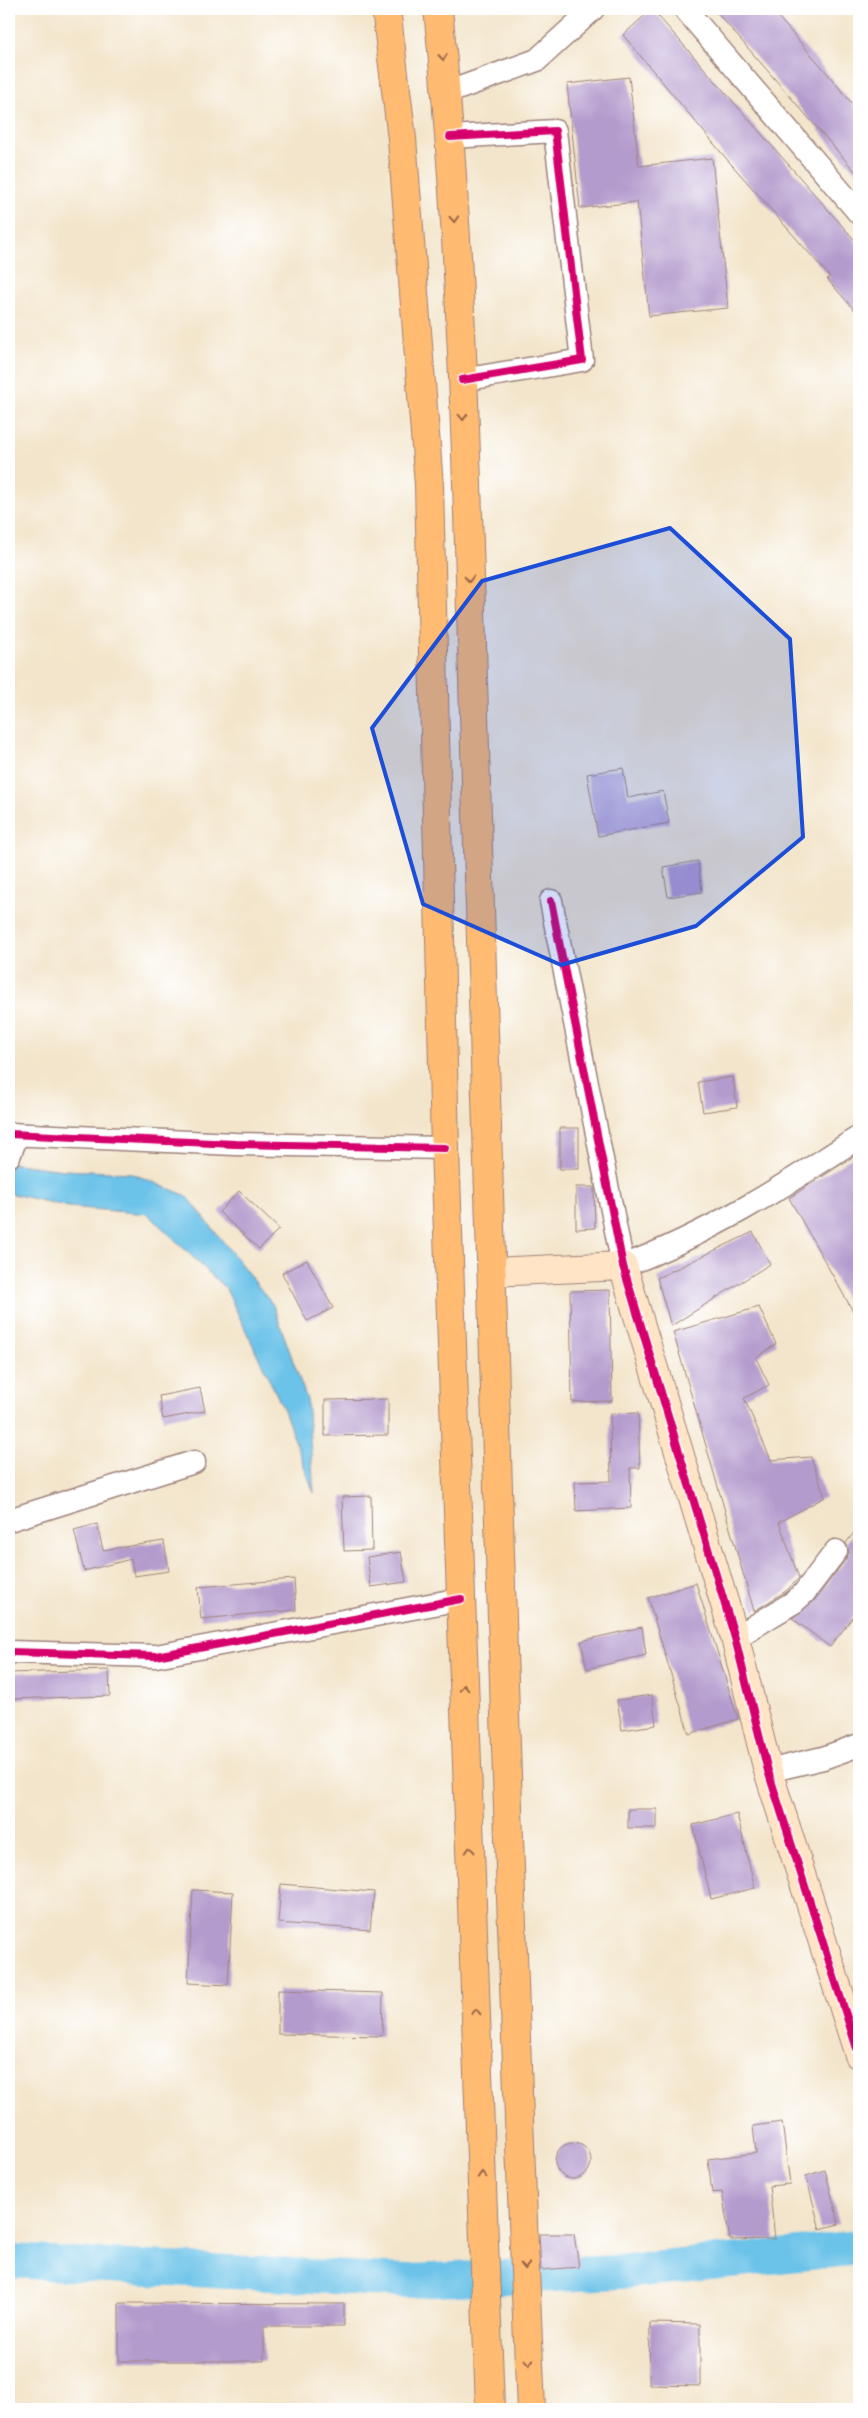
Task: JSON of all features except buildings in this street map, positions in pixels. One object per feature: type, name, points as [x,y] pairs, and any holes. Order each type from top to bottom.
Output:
[{"type":"highway","points":[[386,9],[402,139],[429,485],[445,1148],[490,2409]]},
{"type":"highway","points":[[438,9],[450,137],[462,380],[492,1272],[501,1619],[531,2409]]},
{"type":"street","points":[[446,93],[537,60],[593,9]]},
{"type":"street","points":[[685,9],[859,213]]},
{"type":"street","points":[[450,137],[555,131],[582,360],[462,380]]},
{"type":"street","points":[[552,901],[622,1266],[736,1638],[768,1771],[859,2054]]},
{"type":"street","points":[[492,1272],[622,1266],[666,1250],[779,1190],[859,1137]]},
{"type":"street","points":[[11,1144],[236,1144],[445,1148]]},
{"type":"street","points":[[9,1520],[194,1462]]},
{"type":"street","points":[[736,1638],[761,1624],[799,1597],[836,1551]]},
{"type":"street","points":[[9,1652],[156,1656],[461,1599]]},
{"type":"street","points":[[768,1771],[823,1758],[859,1745]]},
{"type":"highlighted area","points":[[670,528],[790,639],[803,837],[696,926],[561,965],[423,904],[372,728],[482,581]]},
{"type":"water","points":[[9,1163],[63,1170],[131,1173],[187,1196],[273,1305],[307,1400],[314,1493],[284,1410],[226,1289],[148,1214],[69,1207],[9,1193]]},
{"type":"waterway","points":[[9,2261],[409,2281],[621,2272],[859,2248]]},
{"type":"cycle path","points":[[450,137],[555,131],[582,360],[462,380]]},
{"type":"cycle path","points":[[551,901],[623,1266],[735,1638],[768,1771],[859,2055]]},
{"type":"cycle path","points":[[9,1134],[235,1144],[445,1148]]},
{"type":"cycle path","points":[[9,1652],[156,1656],[461,1599]]}]
